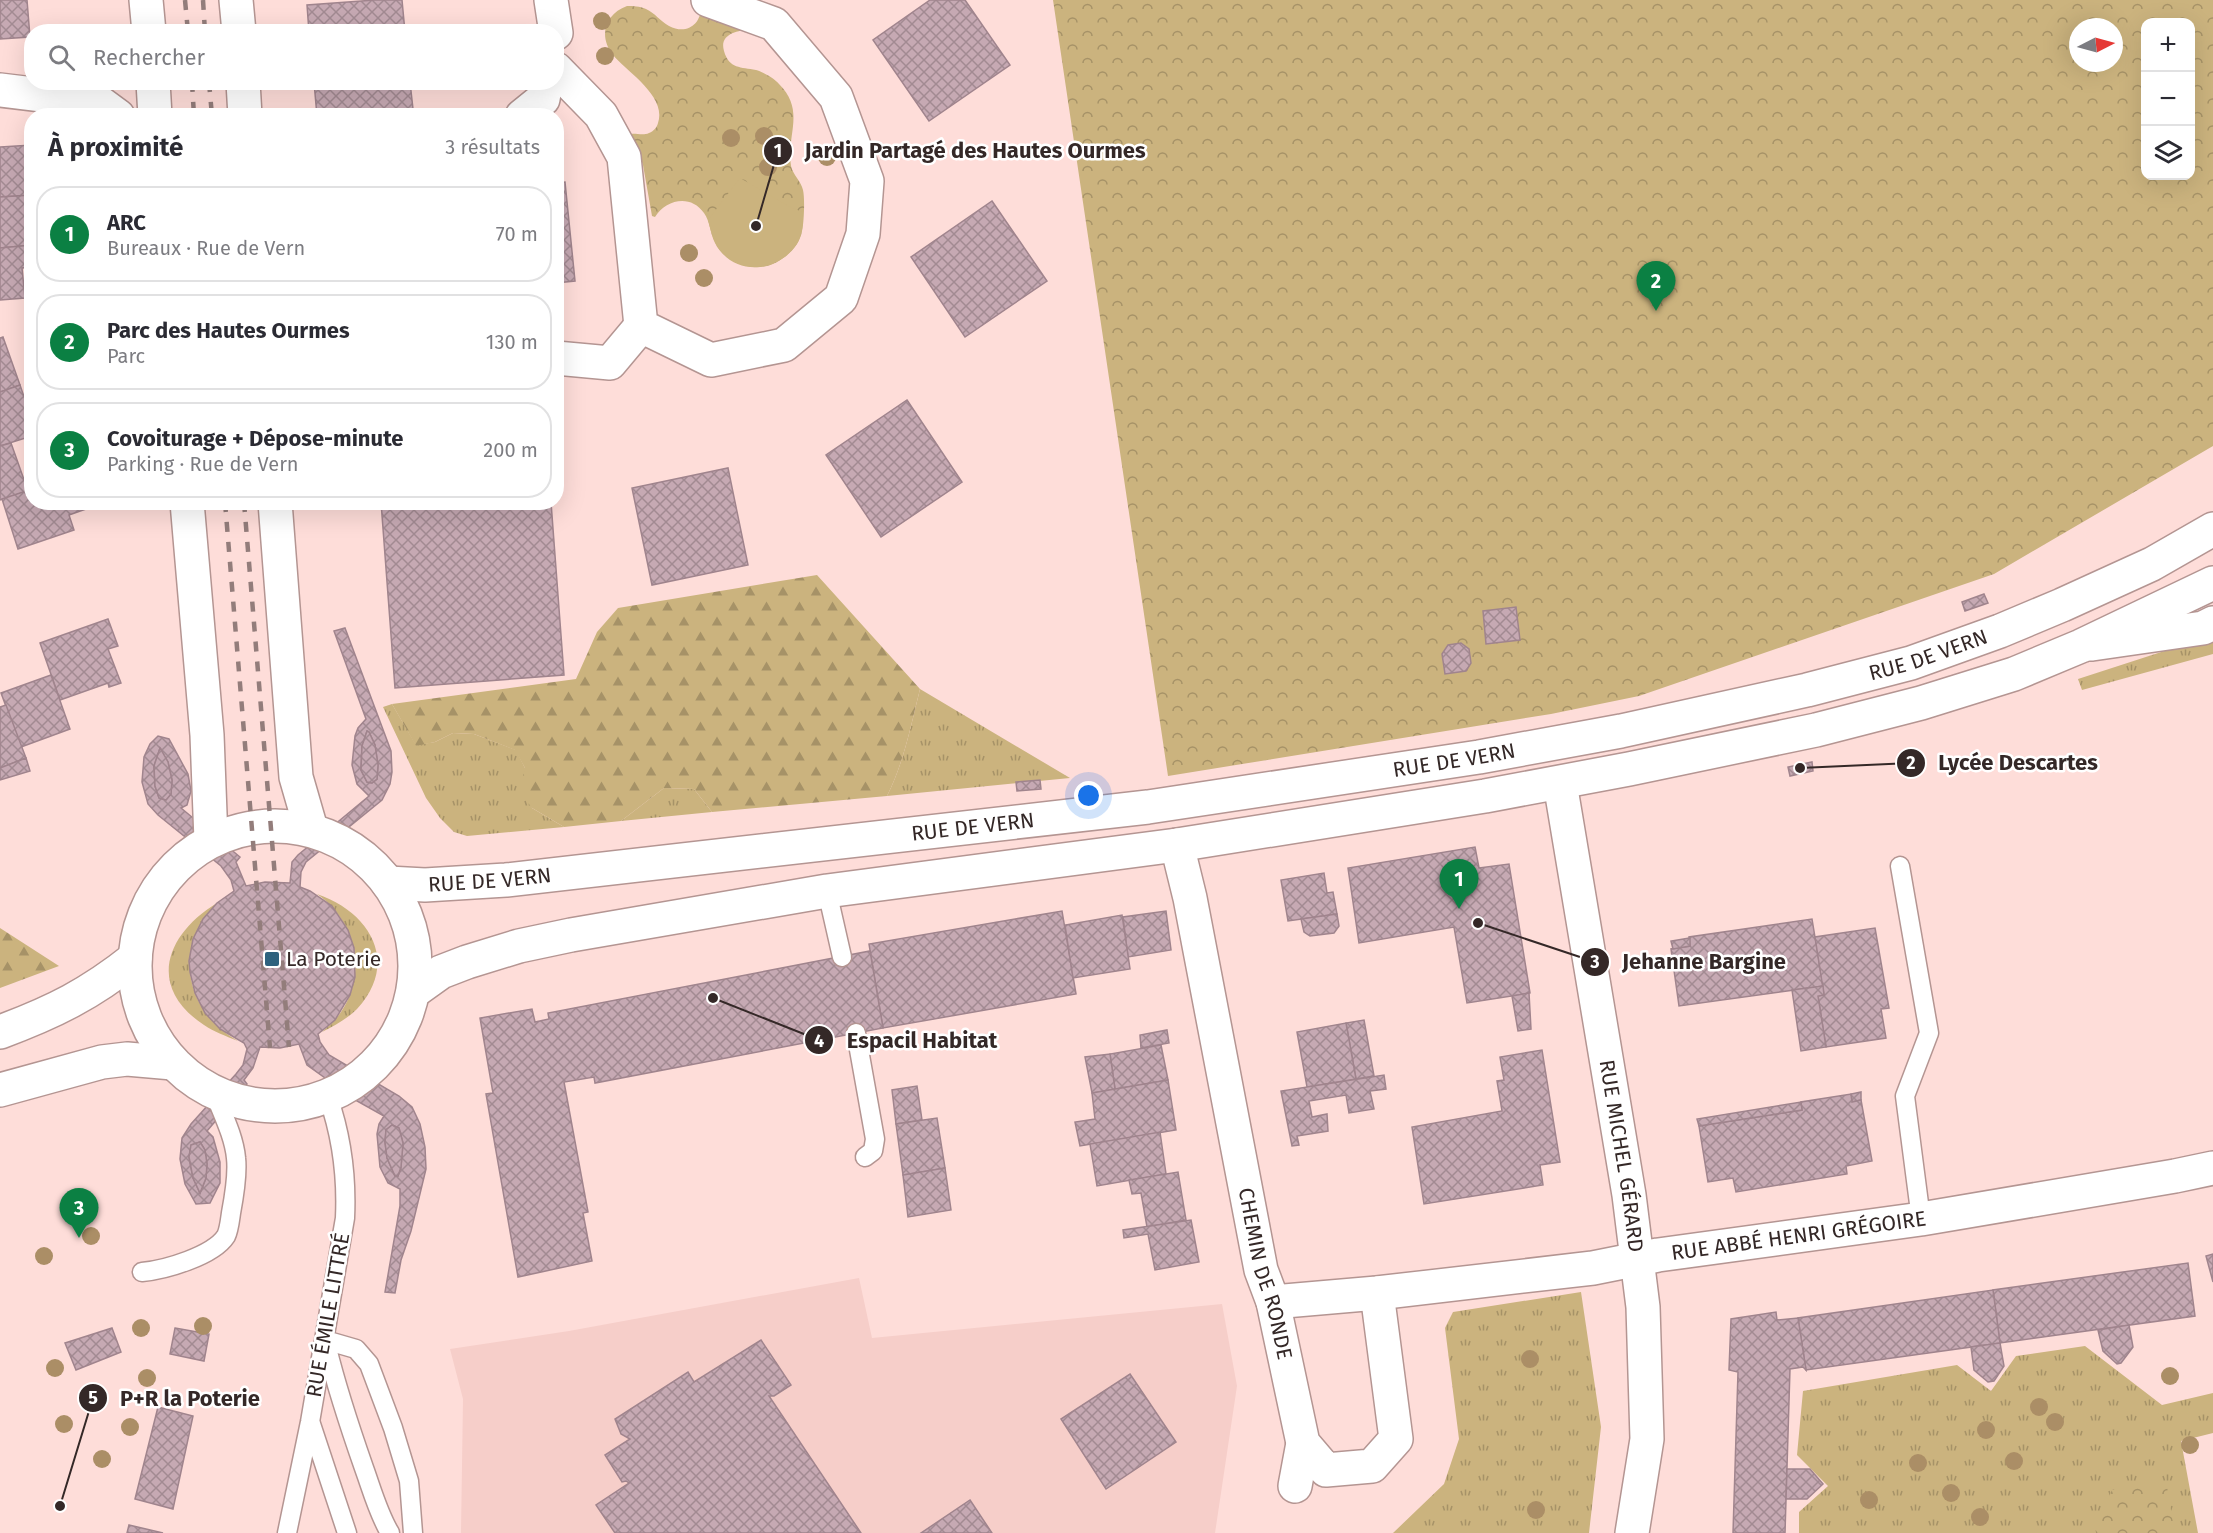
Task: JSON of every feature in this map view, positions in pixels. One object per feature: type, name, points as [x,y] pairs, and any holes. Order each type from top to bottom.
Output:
[{"type":"main road","points":[[146,0],[148,24]]},
{"type":"main road","points":[[236,0],[238,24]]},
{"type":"main road","points":[[551,0],[555,24]]},
{"type":"main road","points":[[641,326],[711,360],[784,345],[841,298],[863,234],[867,181],[836,97],[774,24],[708,0]]},
{"type":"main road","points":[[564,77],[601,115],[624,157],[641,326],[610,363],[564,359]]},
{"type":"main road","points":[[0,90],[111,100]]},
{"type":"main road","points":[[153,90],[155,108]]},
{"type":"main road","points":[[244,90],[245,108]]},
{"type":"main road","points":[[532,108],[543,99],[545,90]]},
{"type":"main road","points":[[188,510],[207,735],[211,840]]},
{"type":"main road","points":[[276,510],[296,777],[311,829]]},
{"type":"main road","name":"RUE DE VERN","points":[[388,883],[425,885],[506,880],[1148,807],[1554,744],[1807,690],[1911,663],[2000,631],[2062,605],[2152,564],[2213,529]]},
{"type":"main road","name":"RUE DE VERN","points":[[413,992],[441,972],[467,962],[519,946],[618,926],[827,891],[1177,845],[1560,783],[1816,730],[1921,703],[2014,674],[2081,646],[2213,583]]},
{"type":"main road","points":[[2081,646],[2203,628],[2213,623]]},
{"type":"main road","points":[[1554,744],[1560,783]]},
{"type":"main road","name":"RUE MICHEL GÉRARD","points":[[1560,783],[1638,1258],[1643,1307],[1647,1439],[1632,1533]]},
{"type":"main road","points":[[260,825],[286,825],[311,829],[334,837],[354,849],[373,865],[388,883],[403,908],[412,935],[416,963],[413,992],[406,1017],[394,1041],[377,1062],[358,1079],[328,1097],[287,1106],[262,1106],[225,1098],[192,1079],[173,1063],[156,1040],[144,1014],[136,987],[135,958],[140,929],[155,893],[166,877],[186,856],[211,840],[260,825]]},
{"type":"main road","name":"CHEMIN DE RONDE","points":[[1177,845],[1190,898],[1261,1270],[1273,1302],[1303,1443],[1326,1470],[1372,1466],[1396,1439],[1377,1293]]},
{"type":"main road","points":[[0,1032],[37,1018],[81,997],[135,958]]},
{"type":"main road","points":[[0,1090],[102,1062],[127,1059],[173,1063]]},
{"type":"main road","name":"RUE ABBÉ HENRI GRÉGOIRE","points":[[1273,1302],[1377,1293],[1593,1268],[1638,1258],[1921,1218],[2175,1176],[2213,1167]]},
{"type":"main road","points":[[1294,1486],[1303,1443]]},
{"type":"lane","points":[[1900,866],[1929,1033],[1905,1096],[1921,1218]]},
{"type":"lane","points":[[827,891],[842,957]]},
{"type":"lane","points":[[856,1033],[875,1139],[873,1150],[865,1157]]},
{"type":"lane","points":[[142,1272],[153,1271],[192,1259],[215,1246],[226,1235],[232,1208],[236,1158],[225,1119],[214,1092]]},
{"type":"lane","name":"RUE ÉMILE LITTRÉ","points":[[287,1533],[310,1422],[344,1227],[346,1188],[342,1144],[328,1097]]},
{"type":"lane","points":[[390,1533],[383,1521],[336,1387],[325,1340],[356,1349],[369,1364],[393,1428],[409,1481],[413,1533]]},
{"type":"lane","points":[[310,1422],[347,1533]]},
{"type":"shaded area","points":[[859,1278],[872,1338],[1222,1304],[1237,1386],[1215,1533],[461,1533],[463,1399],[450,1349],[569,1331]]},
{"type":"green space","points":[[1053,0],[2213,0],[2213,446],[1994,574],[1639,696],[1551,714],[1168,776]]},
{"type":"green space","points":[[627,6],[646,9],[675,29],[691,27],[698,19],[701,7],[750,29],[730,34],[724,41],[724,51],[732,64],[756,70],[771,77],[787,94],[792,104],[793,114],[791,166],[804,194],[801,236],[793,249],[777,262],[751,267],[726,257],[715,243],[704,213],[692,203],[679,201],[672,203],[665,206],[655,217],[652,216],[643,165],[631,134],[647,134],[655,129],[659,113],[657,103],[644,85],[613,55],[608,48],[605,33],[613,14]]},
{"type":"green space","points":[[740,178],[803,212],[802,232],[797,244],[790,253],[772,264],[762,267],[741,265],[723,254],[713,238],[708,220]]},
{"type":"green space","points":[[817,575],[920,689],[903,757],[887,796],[712,812],[694,789],[664,788],[621,821],[564,827],[532,808],[519,791],[525,768],[515,750],[474,734],[453,733],[435,742],[416,746],[392,704],[576,679],[597,632],[618,608]]},
{"type":"green space","points":[[2213,631],[2213,654],[2082,690],[2078,679],[2189,643]]},
{"type":"green space","points":[[920,689],[1070,778],[887,796],[903,757]]},
{"type":"green space","points":[[392,704],[416,745],[435,742],[453,733],[474,734],[516,750],[525,768],[532,808],[564,827],[467,836],[454,832],[440,818],[426,798],[383,707]]},
{"type":"green space","points":[[664,788],[694,789],[712,812],[621,821]]},
{"type":"green space","points":[[317,894],[336,902],[352,913],[364,926],[373,941],[377,957],[376,974],[370,991],[357,1009],[336,1025],[322,1032],[339,1015],[349,997],[354,981],[355,964],[353,948],[341,918]]},
{"type":"green space","points":[[217,903],[203,921],[194,939],[190,958],[191,977],[196,995],[205,1012],[220,1028],[238,1041],[208,1027],[186,1010],[174,994],[169,978],[170,961],[175,945],[185,930],[199,916]]},
{"type":"green space","points":[[0,928],[59,966],[0,988]]},
{"type":"green space","points":[[1581,1292],[1601,1427],[1589,1533],[1393,1533],[1444,1484],[1459,1439],[1445,1328],[1453,1312]]},
{"type":"green space","points":[[2085,1346],[2162,1405],[2213,1393],[2213,1433],[2181,1441],[2198,1533],[1799,1533],[1799,1512],[1828,1486],[1797,1455],[1803,1391],[1957,1365],[1991,1391],[2016,1356]]},
{"type":"green space","points":[[2166,1481],[2175,1533],[2096,1533],[2095,1527],[2112,1490]]},
{"type":"building","points":[[0,0],[27,0],[29,24],[24,24],[24,37],[0,39]]},
{"type":"building","points":[[402,0],[404,24],[308,24],[307,5]]},
{"type":"building","points":[[930,0],[965,0],[1010,65],[929,121],[873,40]]},
{"type":"building","points":[[315,90],[411,90],[413,108],[316,108]]},
{"type":"building","points":[[24,146],[24,196],[0,197],[0,147]]},
{"type":"building","points":[[564,182],[575,281],[564,282]]},
{"type":"building","points":[[24,196],[24,246],[0,248],[0,197]]},
{"type":"building","points":[[992,201],[1047,281],[965,337],[911,257]]},
{"type":"building","points":[[24,246],[24,268],[22,268],[24,298],[0,300],[0,248]]},
{"type":"building","points":[[3,337],[20,385],[0,392],[0,338]]},
{"type":"building","points":[[20,385],[24,397],[24,438],[0,446],[0,392]]},
{"type":"building","points":[[907,400],[962,482],[881,537],[826,455]]},
{"type":"building","points":[[11,443],[24,480],[24,492],[0,500],[0,446]]},
{"type":"building","points":[[728,468],[748,565],[652,585],[632,488]]},
{"type":"building","points":[[24,492],[24,510],[83,510],[69,515],[74,530],[18,549],[2,499]]},
{"type":"building","points":[[382,510],[552,510],[564,675],[395,688]]},
{"type":"building","points":[[1984,594],[1988,603],[1965,611],[1962,602]]},
{"type":"building","points":[[1516,607],[1520,640],[1486,644],[1483,611]]},
{"type":"building","points":[[108,619],[118,646],[108,649],[121,683],[109,687],[108,683],[60,700],[40,643]]},
{"type":"building","name":"La Poterie","points":[[345,628],[391,751],[392,772],[390,784],[382,800],[306,862],[301,872],[300,887],[332,906],[348,930],[354,948],[355,977],[350,995],[335,1020],[318,1034],[320,1042],[329,1055],[399,1096],[412,1107],[420,1124],[425,1147],[426,1169],[411,1231],[401,1260],[395,1293],[385,1292],[400,1206],[400,1189],[388,1183],[380,1167],[377,1134],[384,1116],[323,1082],[325,1078],[307,1065],[299,1044],[280,1048],[260,1047],[253,1068],[244,1080],[247,1084],[207,1131],[213,1137],[220,1162],[220,1183],[210,1203],[196,1204],[185,1184],[180,1159],[182,1138],[191,1124],[243,1065],[247,1049],[244,1043],[220,1029],[205,1013],[195,993],[189,961],[193,939],[203,919],[217,903],[234,891],[231,880],[221,866],[158,815],[148,804],[142,782],[144,757],[150,744],[158,736],[169,739],[188,774],[191,791],[187,805],[181,808],[240,857],[236,862],[246,886],[265,882],[290,883],[292,862],[298,855],[369,796],[357,784],[352,765],[355,736],[358,728],[366,719],[334,631]],"holes":[[[367,731],[375,745],[378,765],[377,779],[372,783],[367,782],[361,770],[362,746]],[[160,748],[168,762],[172,780],[171,794],[166,800],[159,798],[155,786],[154,766]],[[392,1125],[399,1128],[403,1143],[398,1176],[395,1176],[387,1158],[386,1130]],[[200,1142],[205,1150],[206,1178],[200,1193],[193,1178],[189,1157],[191,1145]]]},
{"type":"building","points":[[1461,643],[1469,649],[1471,663],[1466,671],[1445,674],[1442,654],[1448,645]]},
{"type":"building","points":[[51,675],[70,729],[21,747],[1,693]]},
{"type":"building","points":[[6,705],[26,758],[0,768],[0,707]]},
{"type":"building","points":[[367,731],[375,745],[378,765],[377,779],[372,783],[367,782],[361,770],[362,746]]},
{"type":"building","points":[[160,748],[168,762],[172,780],[171,794],[166,800],[159,798],[155,786],[154,766]]},
{"type":"building","points":[[26,758],[30,771],[0,780],[0,768]]},
{"type":"building","points":[[1812,762],[1813,771],[1790,776],[1788,767]]},
{"type":"building","points":[[1040,780],[1041,789],[1017,791],[1016,782]]},
{"type":"building","points":[[1475,847],[1479,868],[1509,864],[1530,993],[1467,1003],[1454,927],[1359,943],[1348,868]]},
{"type":"building","points":[[1324,873],[1327,893],[1333,892],[1337,914],[1288,921],[1281,880]]},
{"type":"building","points":[[1062,911],[1076,994],[883,1028],[869,944]]},
{"type":"building","points":[[1166,911],[1171,950],[1128,957],[1123,917]]},
{"type":"building","points":[[1337,914],[1339,926],[1334,933],[1310,936],[1304,932],[1301,919]]},
{"type":"building","points":[[1122,915],[1130,969],[1073,978],[1065,925]]},
{"type":"building","points":[[1812,919],[1823,986],[1679,1006],[1671,949],[1690,946],[1689,937]]},
{"type":"building","points":[[1875,928],[1889,1008],[1881,1009],[1886,1038],[1826,1047],[1818,996],[1824,995],[1815,937]]},
{"type":"building","points":[[1690,938],[1690,946],[1673,949],[1671,941]]},
{"type":"building","points":[[870,951],[883,1028],[595,1083],[594,1077],[564,1082],[588,1212],[583,1213],[592,1261],[518,1277],[486,1094],[493,1093],[480,1018],[532,1009],[535,1022],[549,1019],[548,1013]]},
{"type":"building","points":[[1823,986],[1824,995],[1818,996],[1826,1047],[1801,1051],[1792,990]]},
{"type":"building","points":[[1529,993],[1531,1029],[1518,1031],[1512,996]]},
{"type":"building","points":[[1364,1020],[1374,1076],[1356,1079],[1346,1023]]},
{"type":"building","points":[[1346,1023],[1356,1079],[1307,1087],[1297,1032]]},
{"type":"building","points":[[1167,1030],[1169,1043],[1141,1048],[1140,1035]]},
{"type":"building","points":[[1161,1045],[1168,1080],[1115,1089],[1110,1054]]},
{"type":"building","points":[[1542,1050],[1560,1162],[1540,1165],[1543,1185],[1424,1204],[1412,1127],[1502,1111],[1497,1081],[1504,1080],[1500,1057]]},
{"type":"building","points":[[1110,1054],[1115,1089],[1092,1093],[1085,1057]]},
{"type":"building","points":[[1384,1075],[1386,1089],[1370,1091],[1374,1109],[1349,1113],[1346,1095],[1309,1101],[1312,1117],[1327,1114],[1328,1131],[1297,1136],[1299,1145],[1292,1146],[1281,1091]]},
{"type":"building","points":[[1168,1080],[1176,1130],[1080,1146],[1075,1122],[1095,1119],[1092,1093]]},
{"type":"building","points":[[917,1086],[922,1120],[896,1124],[892,1090]]},
{"type":"building","points":[[1861,1092],[1861,1100],[1852,1102],[1851,1094]]},
{"type":"building","points":[[1851,1094],[1852,1102],[1861,1100],[1872,1161],[1846,1166],[1847,1174],[1736,1192],[1733,1178],[1708,1182],[1699,1126],[1802,1110],[1801,1102]]},
{"type":"building","points":[[1801,1102],[1802,1110],[1699,1126],[1697,1119]]},
{"type":"building","points":[[937,1118],[945,1168],[903,1175],[896,1124]]},
{"type":"building","points":[[392,1125],[399,1128],[403,1143],[398,1176],[395,1176],[387,1158],[385,1142],[386,1130]]},
{"type":"building","points":[[1160,1132],[1166,1174],[1097,1186],[1090,1144]]},
{"type":"building","points":[[200,1142],[205,1150],[207,1164],[206,1178],[200,1193],[193,1178],[189,1157],[191,1145]]},
{"type":"building","points":[[945,1168],[951,1210],[908,1217],[903,1175]]},
{"type":"building","points":[[1178,1172],[1186,1220],[1147,1227],[1141,1193],[1132,1194],[1129,1180]]},
{"type":"building","points":[[1191,1220],[1199,1262],[1155,1270],[1148,1234],[1124,1238],[1123,1230]]},
{"type":"building","points":[[2213,1254],[2213,1282],[2206,1256]]},
{"type":"building","points":[[2188,1263],[2195,1316],[2000,1343],[1993,1290]]},
{"type":"building","points":[[1993,1290],[2000,1343],[1806,1370],[1798,1318]]},
{"type":"building","points":[[1776,1312],[1777,1320],[1798,1318],[1806,1370],[1803,1367],[1790,1369],[1785,1533],[1733,1533],[1738,1372],[1729,1370],[1731,1319]]},
{"type":"building","points":[[2129,1325],[2133,1347],[2121,1363],[2117,1364],[2103,1351],[2098,1330]]},
{"type":"building","points":[[112,1328],[121,1352],[76,1370],[65,1343]]},
{"type":"building","points":[[175,1328],[209,1334],[204,1361],[170,1354]]},
{"type":"building","points":[[761,1340],[791,1385],[774,1396],[769,1396],[861,1533],[615,1533],[596,1505],[629,1483],[622,1482],[605,1455],[630,1439],[621,1434],[615,1419],[688,1372],[694,1382]]},
{"type":"building","points":[[2000,1343],[2004,1366],[1994,1381],[1988,1382],[1974,1370],[1971,1347]]},
{"type":"building","points":[[1130,1374],[1176,1442],[1106,1489],[1061,1419]]},
{"type":"building","points":[[158,1407],[193,1416],[173,1509],[135,1499]]},
{"type":"building","points":[[1787,1469],[1810,1469],[1823,1484],[1807,1499],[1786,1499]]},
{"type":"building","points":[[970,1500],[992,1533],[921,1533]]},
{"type":"building","points":[[129,1525],[163,1533],[127,1533]]},
{"type":"railway","points":[[185,0],[187,24]]},
{"type":"railway","points":[[203,0],[204,24]]},
{"type":"railway","points":[[192,90],[194,108]]},
{"type":"railway","points":[[210,90],[211,108]]},
{"type":"railway","points":[[226,510],[270,1048]]},
{"type":"railway","points":[[245,510],[289,1047]]},
{"type":"place","name":"Jardin Partagé des Hautes Ourmes","points":[[756,226]]},
{"type":"place","name":"Parc des Hautes Ourmes","points":[[1656,311]]},
{"type":"place","name":"Lycée Descartes","points":[[1800,768]]},
{"type":"place","name":"ARC","points":[[1459,909]]},
{"type":"place","name":"Jehanne Bargine","points":[[1478,923]]},
{"type":"place","name":"La Poterie","points":[[272,959]]},
{"type":"place","name":"Espacil Habitat","points":[[713,998]]},
{"type":"place","name":"Covoiturage + Dépose-minute","points":[[79,1238]]},
{"type":"place","name":"P+R la Poterie","points":[[60,1506]]}]
